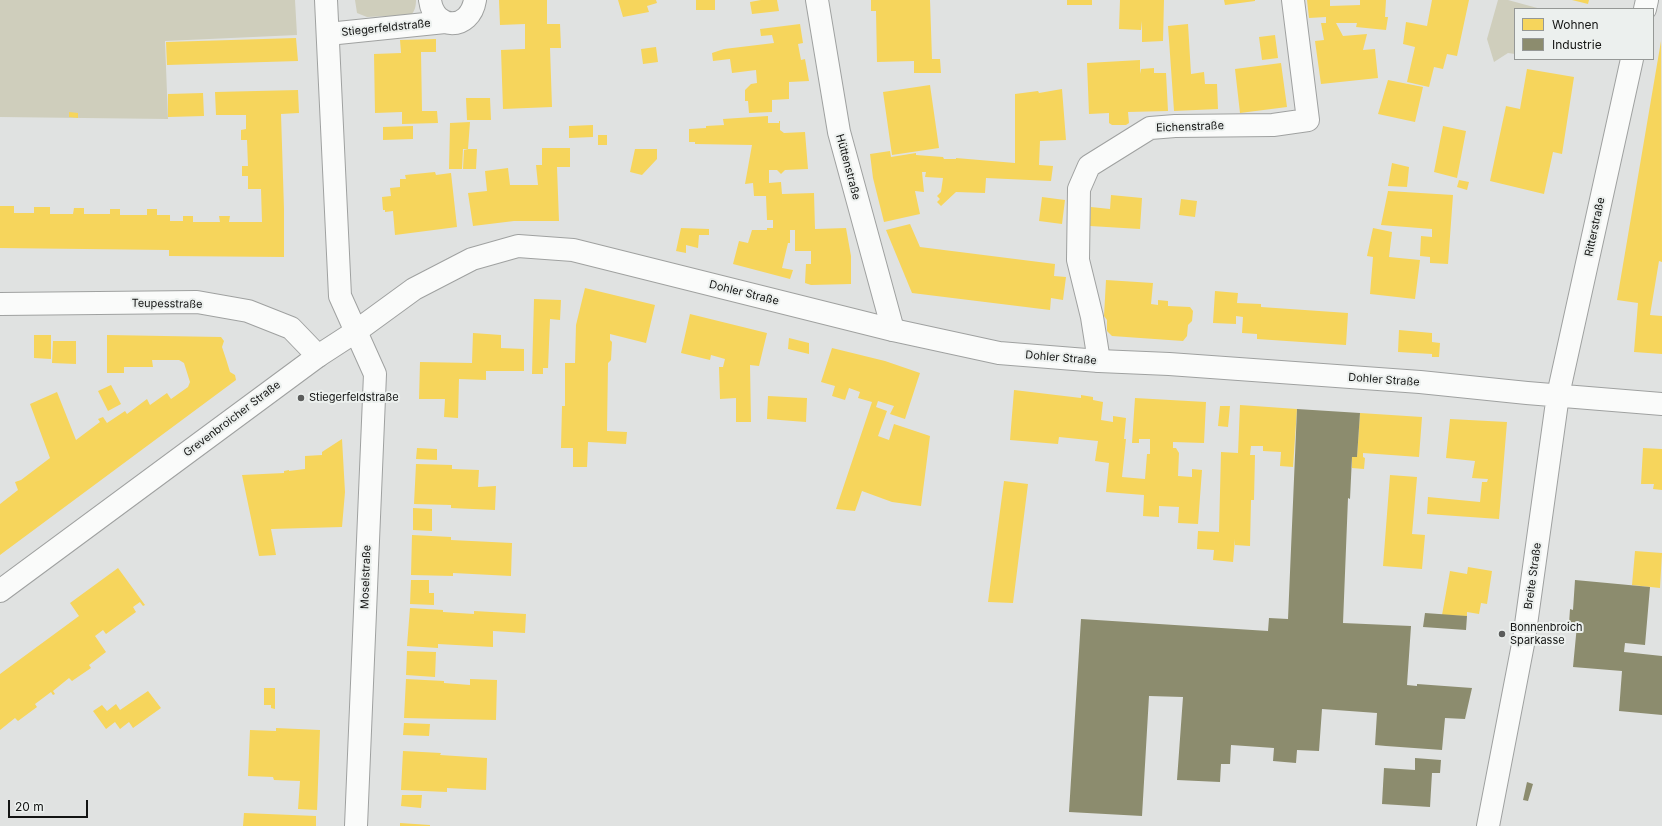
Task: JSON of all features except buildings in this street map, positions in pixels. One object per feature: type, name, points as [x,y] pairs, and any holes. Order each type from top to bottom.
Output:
[{"type":"main road","name":"Stiegerfeldstraße","points":[[326,0],[340,296],[355,332]]},
{"type":"main road","name":"Stiegerfeldstraße","points":[[430,0],[434,13],[445,22]]},
{"type":"main road","name":"Stiegerfeldstraße","points":[[328,34],[445,22],[452,23],[465,20],[471,14],[475,0]]},
{"type":"main road","name":"Hüttenstraße","points":[[817,0],[839,132],[893,330]]},
{"type":"main road","name":"Eichenstraße","points":[[1099,361],[1092,317],[1078,260],[1079,189],[1089,166],[1150,128],[1175,126],[1273,125],[1308,120],[1292,0]]},
{"type":"main road","name":"Ritterstraße","points":[[1558,395],[1632,60]]},
{"type":"main road","name":"Dohler Straße","points":[[472,259],[518,246],[573,250],[893,330],[999,353],[1420,382],[1662,404]]},
{"type":"main road","name":"Grevenbroicher Straße","points":[[0,591],[318,356],[355,332],[414,289],[472,259]]},
{"type":"main road","name":"Teupesstraße","points":[[0,304],[197,302],[248,311],[291,328],[318,356]]},
{"type":"main road","name":"Moselstraße","points":[[355,332],[375,374],[356,826]]},
{"type":"main road","name":"Breite Straße","points":[[1488,826],[1524,639],[1558,395]]},
{"type":"green space","points":[[0,0],[295,0],[297,35],[165,41],[168,119],[0,117]]},
{"type":"green space","points":[[355,0],[416,0],[416,4],[411,15],[367,17],[357,13]]},
{"type":"green space","points":[[1498,0],[1508,0],[1537,8],[1514,8],[1514,54],[1508,53],[1494,62],[1487,39]]},
{"type":"place","name":"Stiegerfeldstraße","points":[[301,398]]},
{"type":"place","name":"Bonnenbroich Sparkasse","points":[[1502,634]]}]
